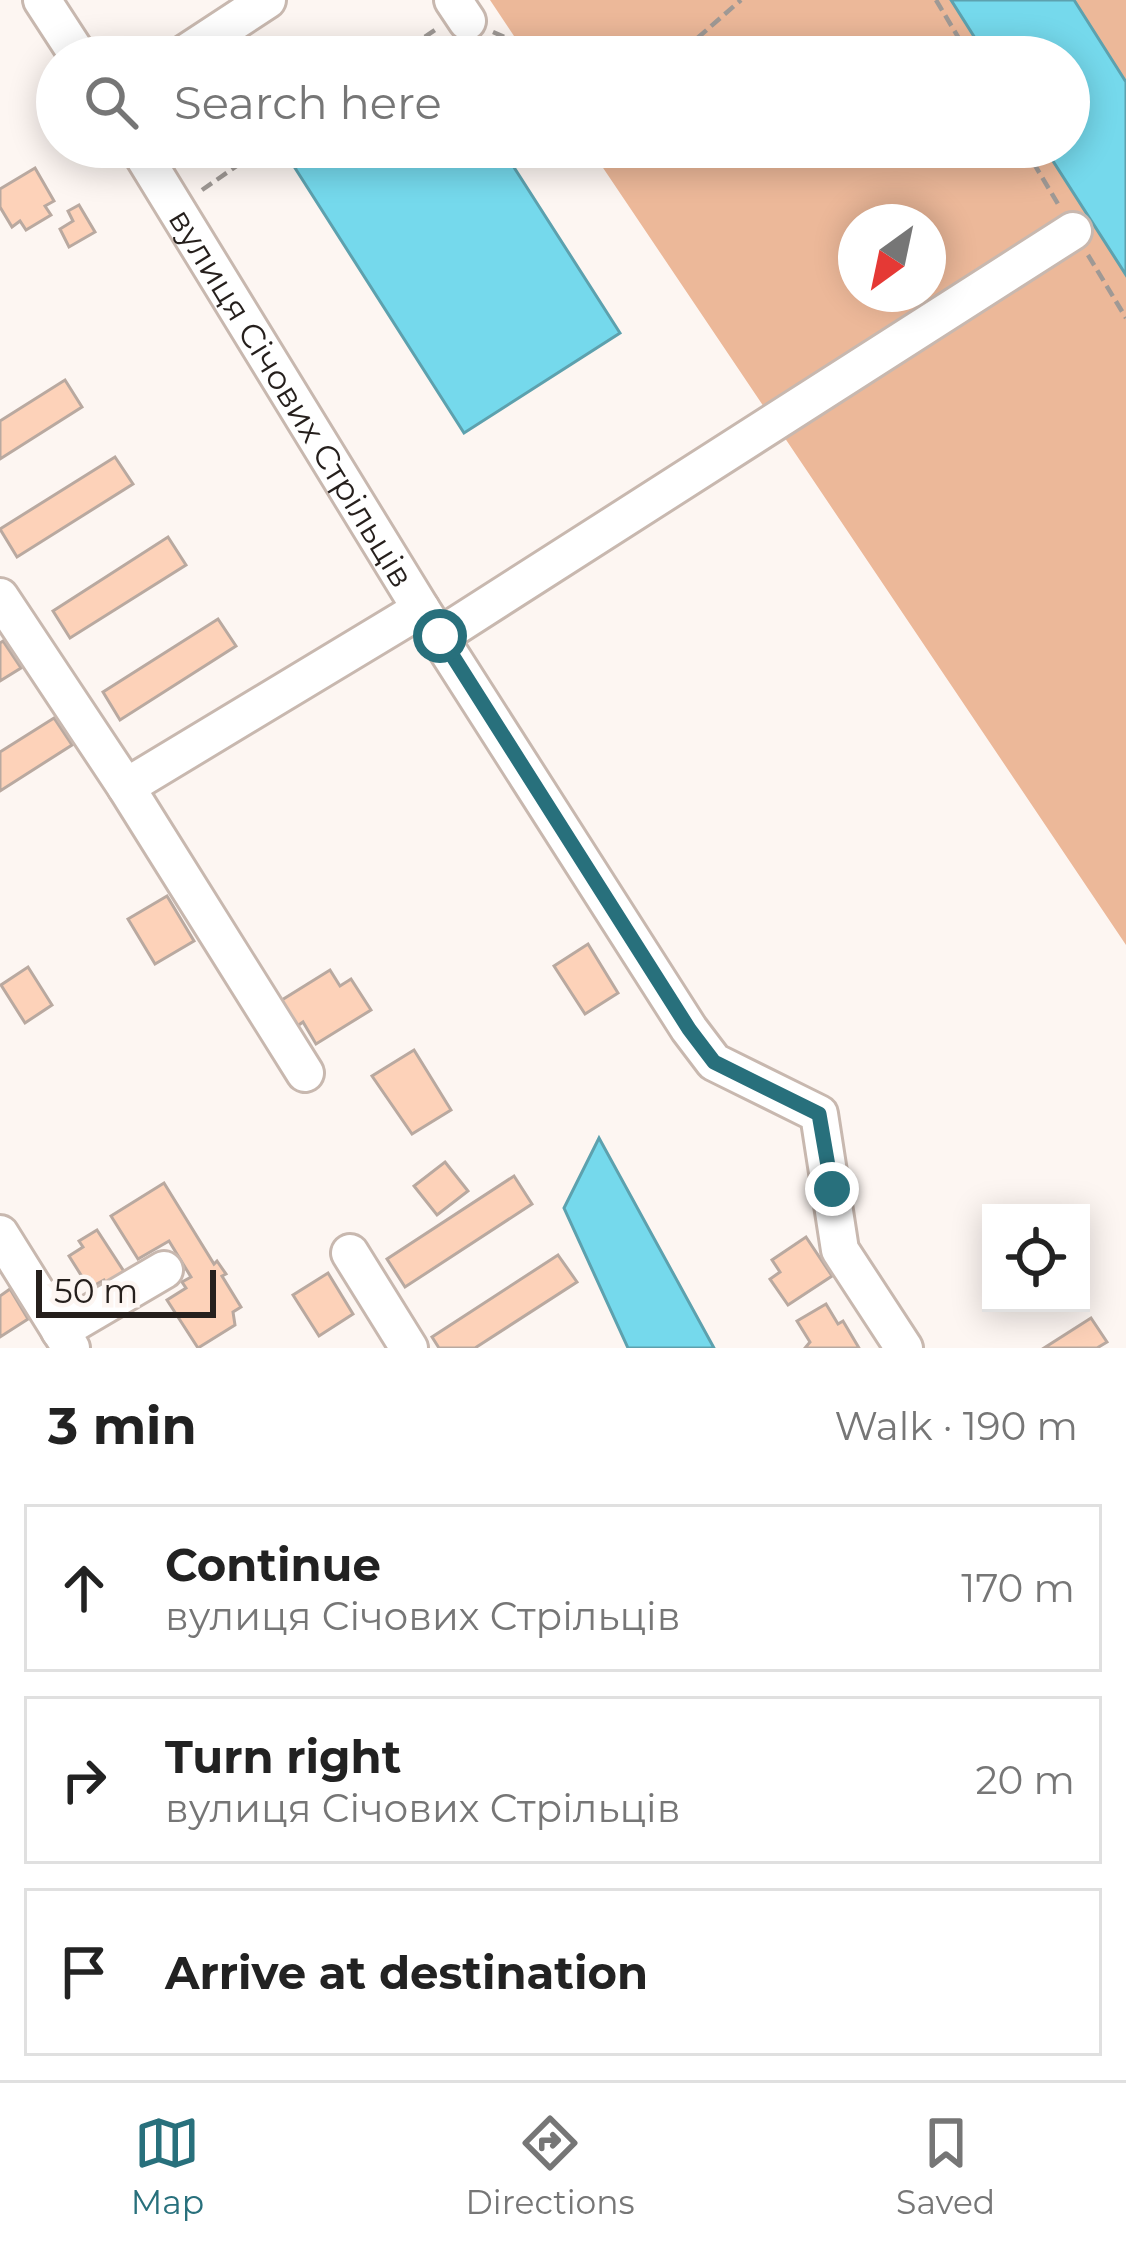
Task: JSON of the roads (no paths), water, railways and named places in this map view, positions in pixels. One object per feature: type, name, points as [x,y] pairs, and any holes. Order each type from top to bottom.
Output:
[{"type":"street","points":[[42,0],[65,36]]},
{"type":"street","points":[[212,36],[267,0]]},
{"type":"street","name":"вулиця Січових Стрільців","points":[[152,168],[430,623],[689,1029],[714,1062],[819,1114],[840,1250],[904,1348]]},
{"type":"street","points":[[126,787],[430,623],[1073,230]]},
{"type":"street","points":[[0,597],[305,1073]]},
{"type":"street","points":[[0,1234],[66,1340],[164,1270]]},
{"type":"street","points":[[350,1253],[409,1348]]},
{"type":"water","points":[[951,0],[1074,0],[1126,82],[1126,275],[1057,168],[1090,168],[1090,36],[974,36]]},
{"type":"water","points":[[295,168],[514,168],[620,333],[464,433]]},
{"type":"water","points":[[599,1138],[714,1348],[628,1348],[564,1208]]}]
